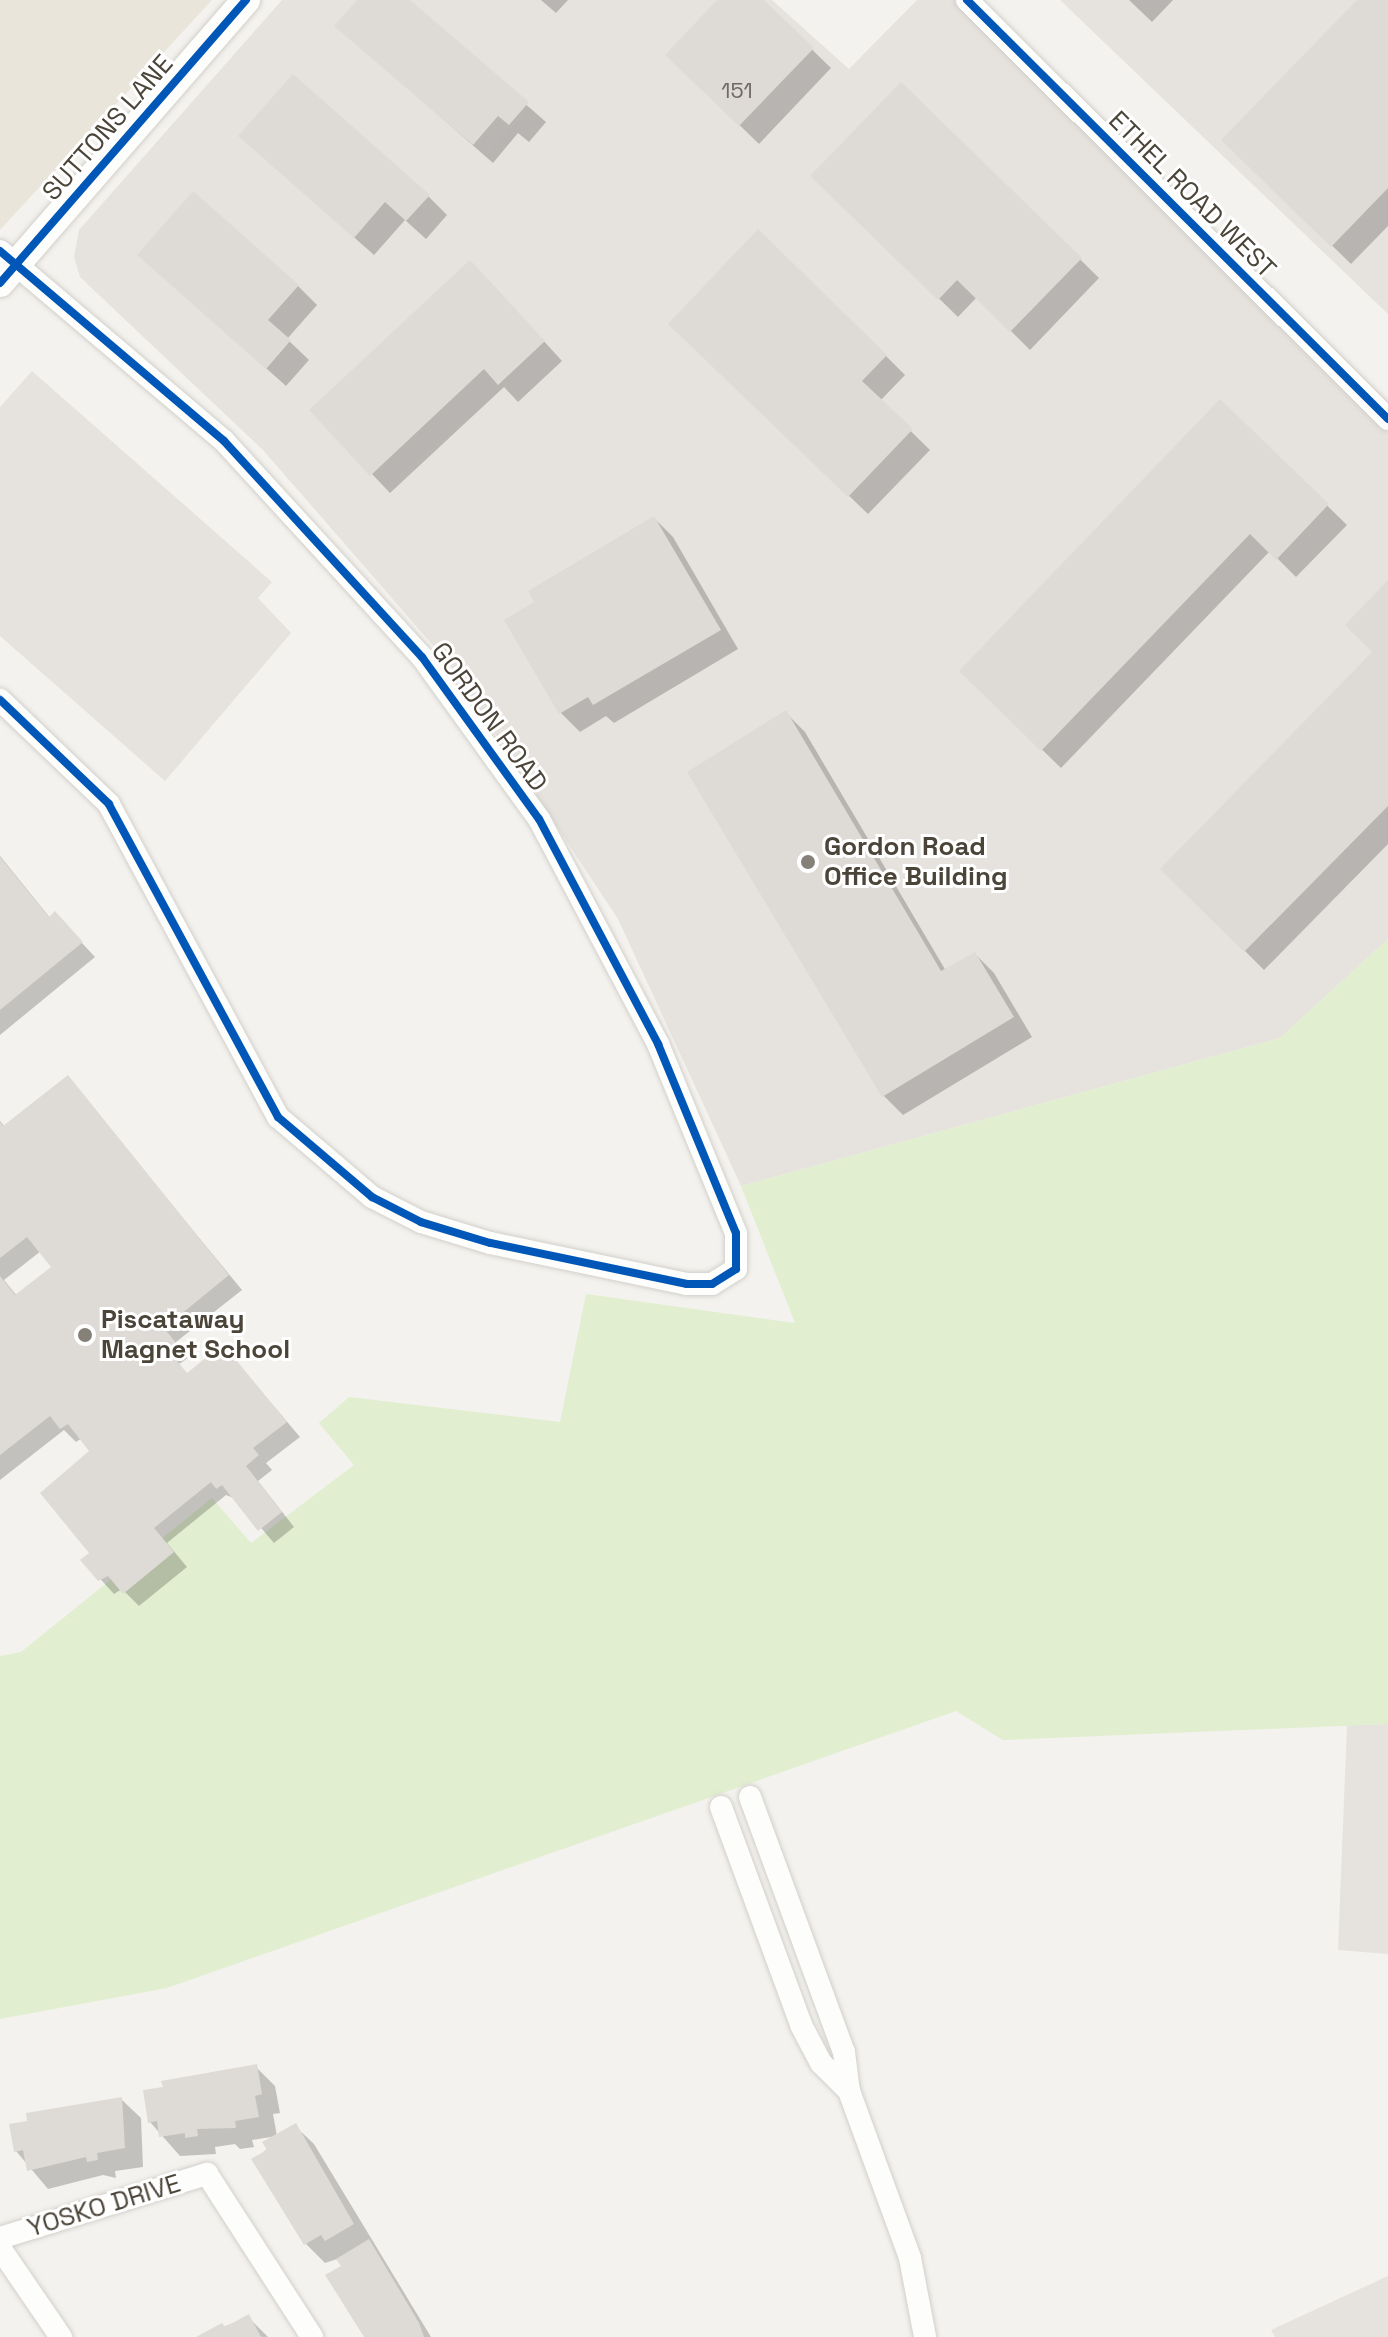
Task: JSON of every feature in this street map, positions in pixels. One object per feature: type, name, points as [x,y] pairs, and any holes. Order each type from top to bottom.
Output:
[{"type":"street","name":"SUTTONS LANE","points":[[6,266],[246,0]]},
{"type":"street","name":"ETHEL ROAD WEST","points":[[967,0],[1388,419]]},
{"type":"street","name":"GORDON ROAD","points":[[0,700],[109,804],[278,1117],[372,1197],[421,1222],[490,1243],[687,1284],[712,1284],[736,1269],[736,1233],[658,1044],[539,819],[422,657],[224,441],[6,266]]},
{"type":"street","points":[[750,1797],[844,2052],[849,2091],[910,2258],[925,2337]]},
{"type":"street","points":[[721,1807],[801,2025],[821,2063],[849,2091]]},
{"type":"street","name":"YOSKO DRIVE","points":[[0,2238],[207,2174],[312,2337]]},
{"type":"street","name":"YOSKO DRIVE","points":[[0,2248],[61,2337]]},
{"type":"shaded area","points":[[0,0],[212,0],[0,230]]},
{"type":"shaded area","points":[[282,0],[772,0],[849,69],[917,0],[955,0],[1388,420],[1388,939],[1280,1038],[741,1186],[618,919],[450,665],[263,450],[80,277],[74,257],[79,230]]},
{"type":"shaded area","points":[[476,0],[531,0],[538,6],[543,0],[619,0],[636,16],[594,62],[585,55],[562,79]]},
{"type":"shaded area","points":[[1060,0],[1388,0],[1388,314]]},
{"type":"shaded area","points":[[494,71],[532,106],[457,189],[419,154]]},
{"type":"shaded area","points":[[240,141],[344,236],[331,249],[227,155]]},
{"type":"shaded area","points":[[32,371],[272,582],[258,598],[291,633],[165,781],[0,636],[0,407]]},
{"type":"shaded area","points":[[574,381],[607,419],[594,434],[599,448],[449,573],[375,495],[504,388],[528,405],[544,402]]},
{"type":"shaded area","points":[[659,422],[720,480],[733,471],[747,484],[739,493],[840,576],[813,591],[767,566],[779,590],[722,622],[680,548],[709,532],[688,496],[663,481],[484,618],[497,632],[472,652],[438,609]]},
{"type":"shaded area","points":[[1388,1724],[1388,1954],[1338,1950],[1347,1725]]},
{"type":"shaded area","points":[[1388,2276],[1388,2337],[1275,2337],[1271,2330]]},
{"type":"green space","points":[[1388,939],[1388,1724],[1003,1740],[956,1711],[167,1988],[0,2019],[0,1656],[21,1652],[212,1498],[251,1543],[354,1465],[319,1423],[349,1397],[560,1422],[586,1294],[795,1323],[741,1186],[1280,1038]]},
{"type":"building","points":[[357,0],[410,0],[529,102],[509,125],[498,116],[473,145],[334,26]]},
{"type":"building","points":[[717,0],[764,0],[814,48],[739,126],[665,55]]},
{"type":"building","points":[[1357,0],[1388,0],[1388,188],[1331,247],[1221,140]]},
{"type":"building","points":[[293,74],[430,195],[406,221],[385,202],[354,238],[238,136]]},
{"type":"building","points":[[901,82],[1082,258],[1010,332],[957,280],[938,300],[810,176]]},
{"type":"building","points":[[193,191],[299,285],[268,320],[291,340],[266,369],[137,255]]},
{"type":"building","points":[[758,229],[887,355],[862,381],[913,429],[848,497],[668,324]]},
{"type":"building","points":[[470,260],[545,341],[498,385],[484,369],[370,476],[309,410]]},
{"type":"building","points":[[1220,399],[1329,504],[1276,560],[1250,534],[1041,751],[959,671]]},
{"type":"building","points":[[654,516],[721,630],[593,705],[588,697],[559,714],[504,620],[534,602],[528,591]]},
{"type":"building","points":[[1388,580],[1388,806],[1244,952],[1160,869],[1372,652],[1345,625]]},
{"type":"building","name":"Gordon Road Office Building","points":[[786,710],[941,971],[975,952],[1014,1017],[882,1097],[687,772]]},
{"type":"building","points":[[0,857],[49,917],[55,911],[83,942],[0,1010]]},
{"type":"building","name":"Piscataway Magnet School","points":[[68,1075],[229,1275],[164,1328],[176,1343],[167,1349],[187,1373],[223,1344],[287,1422],[253,1448],[259,1455],[246,1466],[282,1512],[258,1531],[222,1485],[216,1489],[211,1482],[154,1528],[174,1552],[123,1594],[108,1576],[98,1581],[80,1560],[89,1553],[40,1493],[89,1451],[68,1424],[60,1429],[50,1416],[0,1455],[0,1276],[15,1295],[51,1267],[27,1237],[0,1258],[0,1122],[3,1126]]},
{"type":"building","points":[[257,2064],[262,2094],[255,2096],[259,2117],[235,2121],[236,2128],[197,2129],[198,2136],[185,2138],[185,2133],[159,2137],[157,2121],[148,2123],[143,2090],[163,2087],[161,2081]]},
{"type":"building","points":[[122,2097],[125,2148],[97,2153],[98,2160],[87,2162],[86,2157],[27,2171],[23,2150],[14,2152],[9,2124],[27,2121],[26,2113]]},
{"type":"building","points":[[296,2123],[354,2224],[325,2241],[321,2235],[304,2245],[251,2159],[267,2150],[262,2142]]},
{"type":"building","points":[[369,2239],[419,2323],[424,2337],[364,2337],[325,2275],[341,2266],[336,2259]]},
{"type":"building","points":[[249,2314],[261,2337],[196,2337],[222,2323],[225,2327]]},
{"type":"cycle path","points":[[0,283],[246,0]]},
{"type":"cycle path","points":[[967,0],[1388,419]]},
{"type":"cycle path","points":[[0,251],[224,441],[422,657],[539,819],[658,1044],[736,1233],[736,1269],[712,1284],[687,1284],[490,1243],[421,1222],[372,1197],[278,1117],[109,804],[0,700]]},
{"type":"place","name":"Gordon Road Office Building","points":[[808,862]]},
{"type":"place","name":"Piscataway Magnet School","points":[[85,1335]]}]
